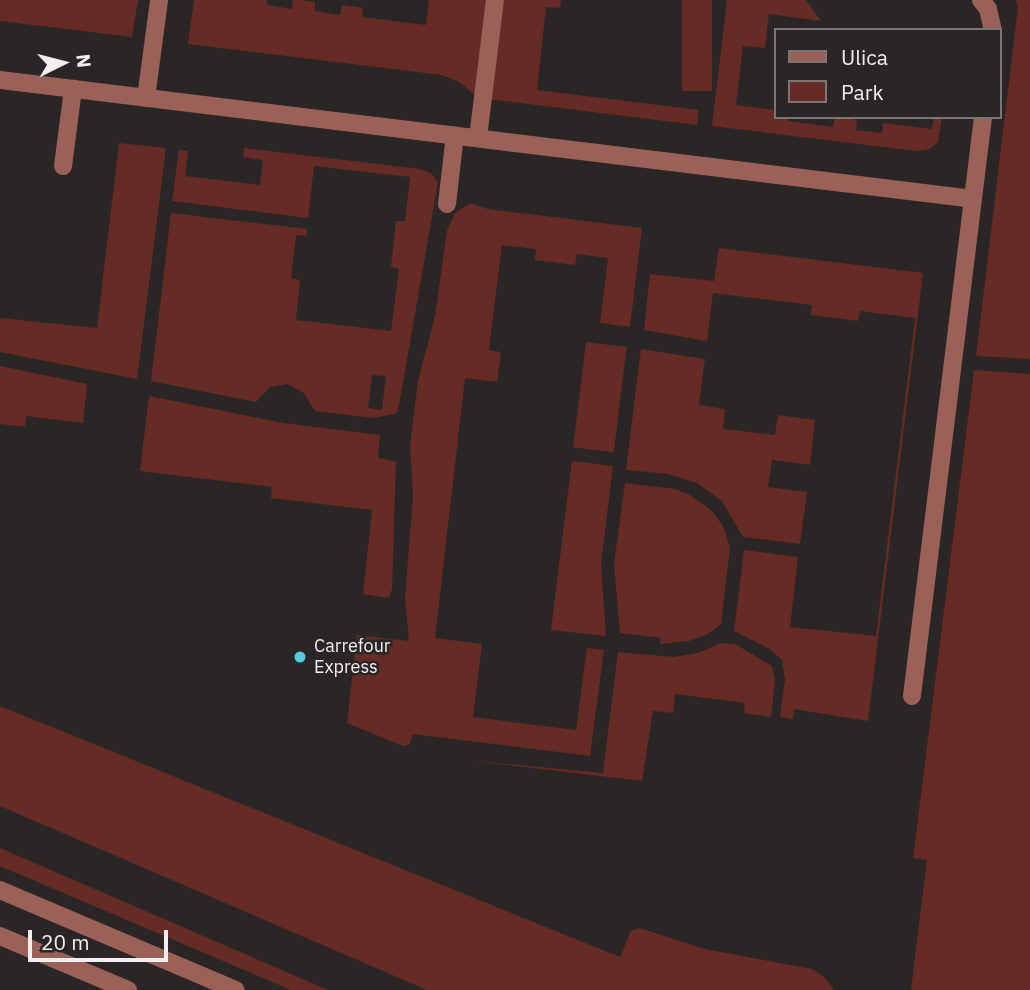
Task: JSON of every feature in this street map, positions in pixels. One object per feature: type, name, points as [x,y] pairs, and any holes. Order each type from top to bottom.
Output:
[{"type":"street","points":[[146,98],[159,0]]},
{"type":"street","points":[[478,138],[495,0]]},
{"type":"street","points":[[981,0],[988,9],[993,28]]},
{"type":"street","points":[[0,80],[973,199]]},
{"type":"street","points":[[64,166],[73,89]]},
{"type":"street","points":[[912,695],[983,119]]},
{"type":"street","points":[[447,204],[455,135]]},
{"type":"street","points":[[0,890],[236,990]]},
{"type":"street","points":[[0,936],[128,990]]},
{"type":"green space","points":[[0,0],[138,0],[132,37],[0,21]]},
{"type":"green space","points":[[194,0],[267,0],[267,5],[292,9],[293,0],[300,0],[315,2],[315,11],[340,15],[342,5],[363,8],[362,17],[426,25],[429,0],[489,0],[475,95],[459,82],[442,75],[188,44]]},
{"type":"green space","points":[[500,0],[561,0],[560,8],[546,7],[537,90],[699,110],[697,125],[488,99]]},
{"type":"green space","points":[[682,0],[712,0],[712,91],[682,91]]},
{"type":"green space","points":[[727,0],[806,0],[821,21],[769,14],[765,48],[743,46],[736,105],[774,110],[774,119],[833,127],[835,119],[857,120],[856,130],[882,133],[883,123],[932,129],[934,119],[942,119],[938,142],[930,149],[916,151],[712,126]]},
{"type":"green space","points":[[1016,0],[1030,0],[1030,359],[976,356],[1018,7]]},
{"type":"green space","points":[[119,143],[166,148],[137,379],[0,352],[0,318],[97,328]]},
{"type":"green space","points":[[244,148],[420,169],[432,174],[438,182],[398,411],[395,414],[373,418],[315,411],[303,392],[287,384],[270,387],[256,402],[151,381],[171,213],[307,229],[306,236],[296,235],[291,278],[300,280],[296,320],[391,331],[399,269],[391,267],[396,221],[405,221],[410,177],[314,166],[308,218],[172,201],[179,150],[188,151],[185,176],[260,185],[263,160],[243,157]],"holes":[[[372,375],[386,376],[382,410],[368,408]]]},
{"type":"green space","points":[[470,203],[488,209],[642,228],[630,327],[600,323],[608,258],[577,254],[575,265],[535,260],[536,249],[502,245],[489,350],[501,352],[497,382],[465,378],[435,638],[482,644],[473,717],[576,730],[587,648],[604,650],[590,756],[413,734],[410,744],[403,746],[347,723],[357,635],[409,641],[405,598],[413,496],[410,446],[418,381],[435,316],[447,231],[455,213]]},
{"type":"green space","points":[[719,248],[923,273],[868,721],[794,709],[793,719],[780,717],[785,679],[782,660],[770,649],[734,631],[744,550],[798,557],[790,627],[876,636],[915,318],[860,311],[858,321],[811,315],[812,305],[713,293],[707,341],[644,330],[650,274],[714,281]]},
{"type":"green space","points":[[586,342],[627,347],[614,452],[573,447]]},
{"type":"green space","points":[[641,349],[705,359],[699,405],[725,409],[723,429],[775,435],[778,415],[815,420],[810,465],[772,460],[768,487],[807,492],[800,544],[743,537],[722,501],[697,483],[668,474],[626,470]]},
{"type":"green space","points":[[0,366],[87,384],[83,423],[26,416],[25,427],[0,424]]},
{"type":"green space","points":[[974,370],[1030,374],[1030,990],[911,990],[927,860],[913,858]]},
{"type":"green space","points":[[149,396],[283,423],[380,435],[378,458],[396,461],[392,589],[389,598],[363,594],[372,510],[271,498],[272,487],[140,471]]},
{"type":"green space","points":[[572,461],[613,466],[601,563],[606,636],[551,630]]},
{"type":"green space","points":[[625,483],[675,489],[690,495],[712,511],[723,526],[730,548],[721,624],[708,634],[689,641],[660,644],[661,638],[620,633],[614,564]]},
{"type":"green space","points":[[721,643],[735,644],[772,666],[775,680],[771,717],[744,713],[745,703],[675,694],[673,713],[653,711],[642,781],[465,760],[603,773],[618,652],[674,657],[698,653]]},
{"type":"green space","points":[[0,706],[620,957],[631,931],[639,928],[705,949],[812,969],[825,978],[834,990],[427,990],[0,806]]},
{"type":"green space","points":[[0,848],[328,990],[291,990],[0,866]]},
{"type":"place","name":"Carrefour Express","points":[[300,657]]}]
